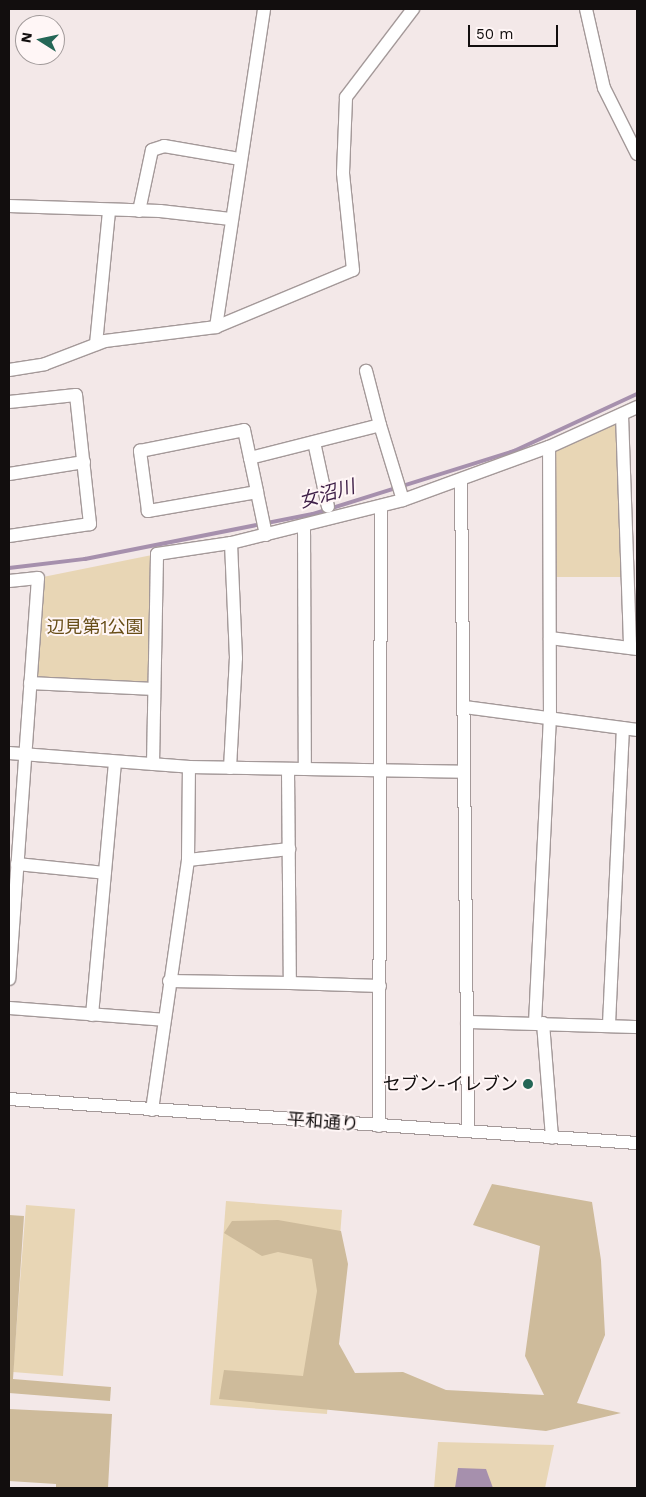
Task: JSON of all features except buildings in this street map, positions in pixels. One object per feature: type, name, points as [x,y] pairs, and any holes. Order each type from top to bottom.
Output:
[{"type":"street","points":[[216,327],[239,159],[264,9]]},
{"type":"street","points":[[9,370],[45,364],[96,344],[168,330],[216,327],[353,270],[344,173],[346,97],[413,9]]},
{"type":"street","points":[[586,9],[604,88],[637,154]]},
{"type":"street","points":[[139,211],[152,150],[164,146],[239,159]]},
{"type":"street","points":[[9,206],[109,212],[139,211],[231,219]]},
{"type":"street","points":[[96,344],[109,212]]},
{"type":"street","points":[[366,371],[403,500]]},
{"type":"street","points":[[9,402],[76,395],[90,524],[9,536]]},
{"type":"street","points":[[153,764],[157,554],[231,543],[403,500],[461,482],[549,447],[637,407]]},
{"type":"street","points":[[550,638],[634,649],[622,415]]},
{"type":"street","points":[[250,458],[380,425]]},
{"type":"street","points":[[257,492],[148,511],[140,451],[244,430],[250,458],[266,535]]},
{"type":"street","points":[[314,442],[328,507]]},
{"type":"street","points":[[549,447],[550,718],[539,1023],[552,1138]]},
{"type":"street","points":[[9,474],[84,462]]},
{"type":"street","points":[[461,482],[465,707],[468,1131]]},
{"type":"street","points":[[379,1126],[381,506]]},
{"type":"street","points":[[304,525],[305,769]]},
{"type":"street","points":[[230,768],[236,658],[231,543]]},
{"type":"street","points":[[9,581],[38,578],[9,979]]},
{"type":"street","points":[[30,683],[154,689]]},
{"type":"street","points":[[465,707],[637,730]]},
{"type":"street","points":[[609,1024],[623,728]]},
{"type":"street","points":[[9,753],[25,756],[189,767],[464,772]]},
{"type":"street","points":[[92,1015],[116,762]]},
{"type":"street","points":[[152,1110],[188,860],[189,767]]},
{"type":"street","points":[[288,769],[290,984]]},
{"type":"street","points":[[188,860],[289,849]]},
{"type":"street","points":[[17,864],[105,873]]},
{"type":"street","points":[[169,982],[380,986]]},
{"type":"street","points":[[9,1008],[164,1020]]},
{"type":"street","points":[[466,1022],[609,1024],[637,1027]]},
{"type":"street","name":"平和通り","points":[[9,1099],[637,1143]]},
{"type":"green space","points":[[622,415],[628,577],[549,577],[549,447]]},
{"type":"green space","name":"辺見第1公園","points":[[157,554],[154,689],[30,683],[38,578]]},
{"type":"green space","points":[[226,1201],[342,1210],[327,1414],[210,1405]]},
{"type":"green space","points":[[26,1205],[75,1209],[63,1376],[13,1372]]},
{"type":"green space","points":[[438,1442],[554,1445],[545,1488],[434,1488]]},
{"type":"shaded area","points":[[492,1184],[592,1202],[601,1260],[605,1335],[577,1403],[621,1413],[546,1431],[219,1399],[224,1370],[303,1376],[317,1291],[312,1259],[278,1252],[262,1256],[224,1233],[232,1221],[278,1220],[341,1231],[348,1264],[339,1344],[355,1373],[403,1372],[446,1390],[544,1395],[525,1356],[540,1246],[473,1225]]},
{"type":"shaded area","points":[[9,1215],[24,1216],[13,1379],[111,1387],[110,1401],[9,1393]]},
{"type":"shaded area","points":[[9,1409],[112,1414],[108,1488],[56,1488],[56,1484],[9,1481]]},
{"type":"shaded area","points":[[458,1468],[486,1469],[493,1488],[455,1488]]},
{"type":"waterway","name":"女沼川","points":[[9,568],[85,559],[313,514],[514,451],[637,394]]},
{"type":"place","name":"セブン-イレブン","points":[[528,1084]]}]
